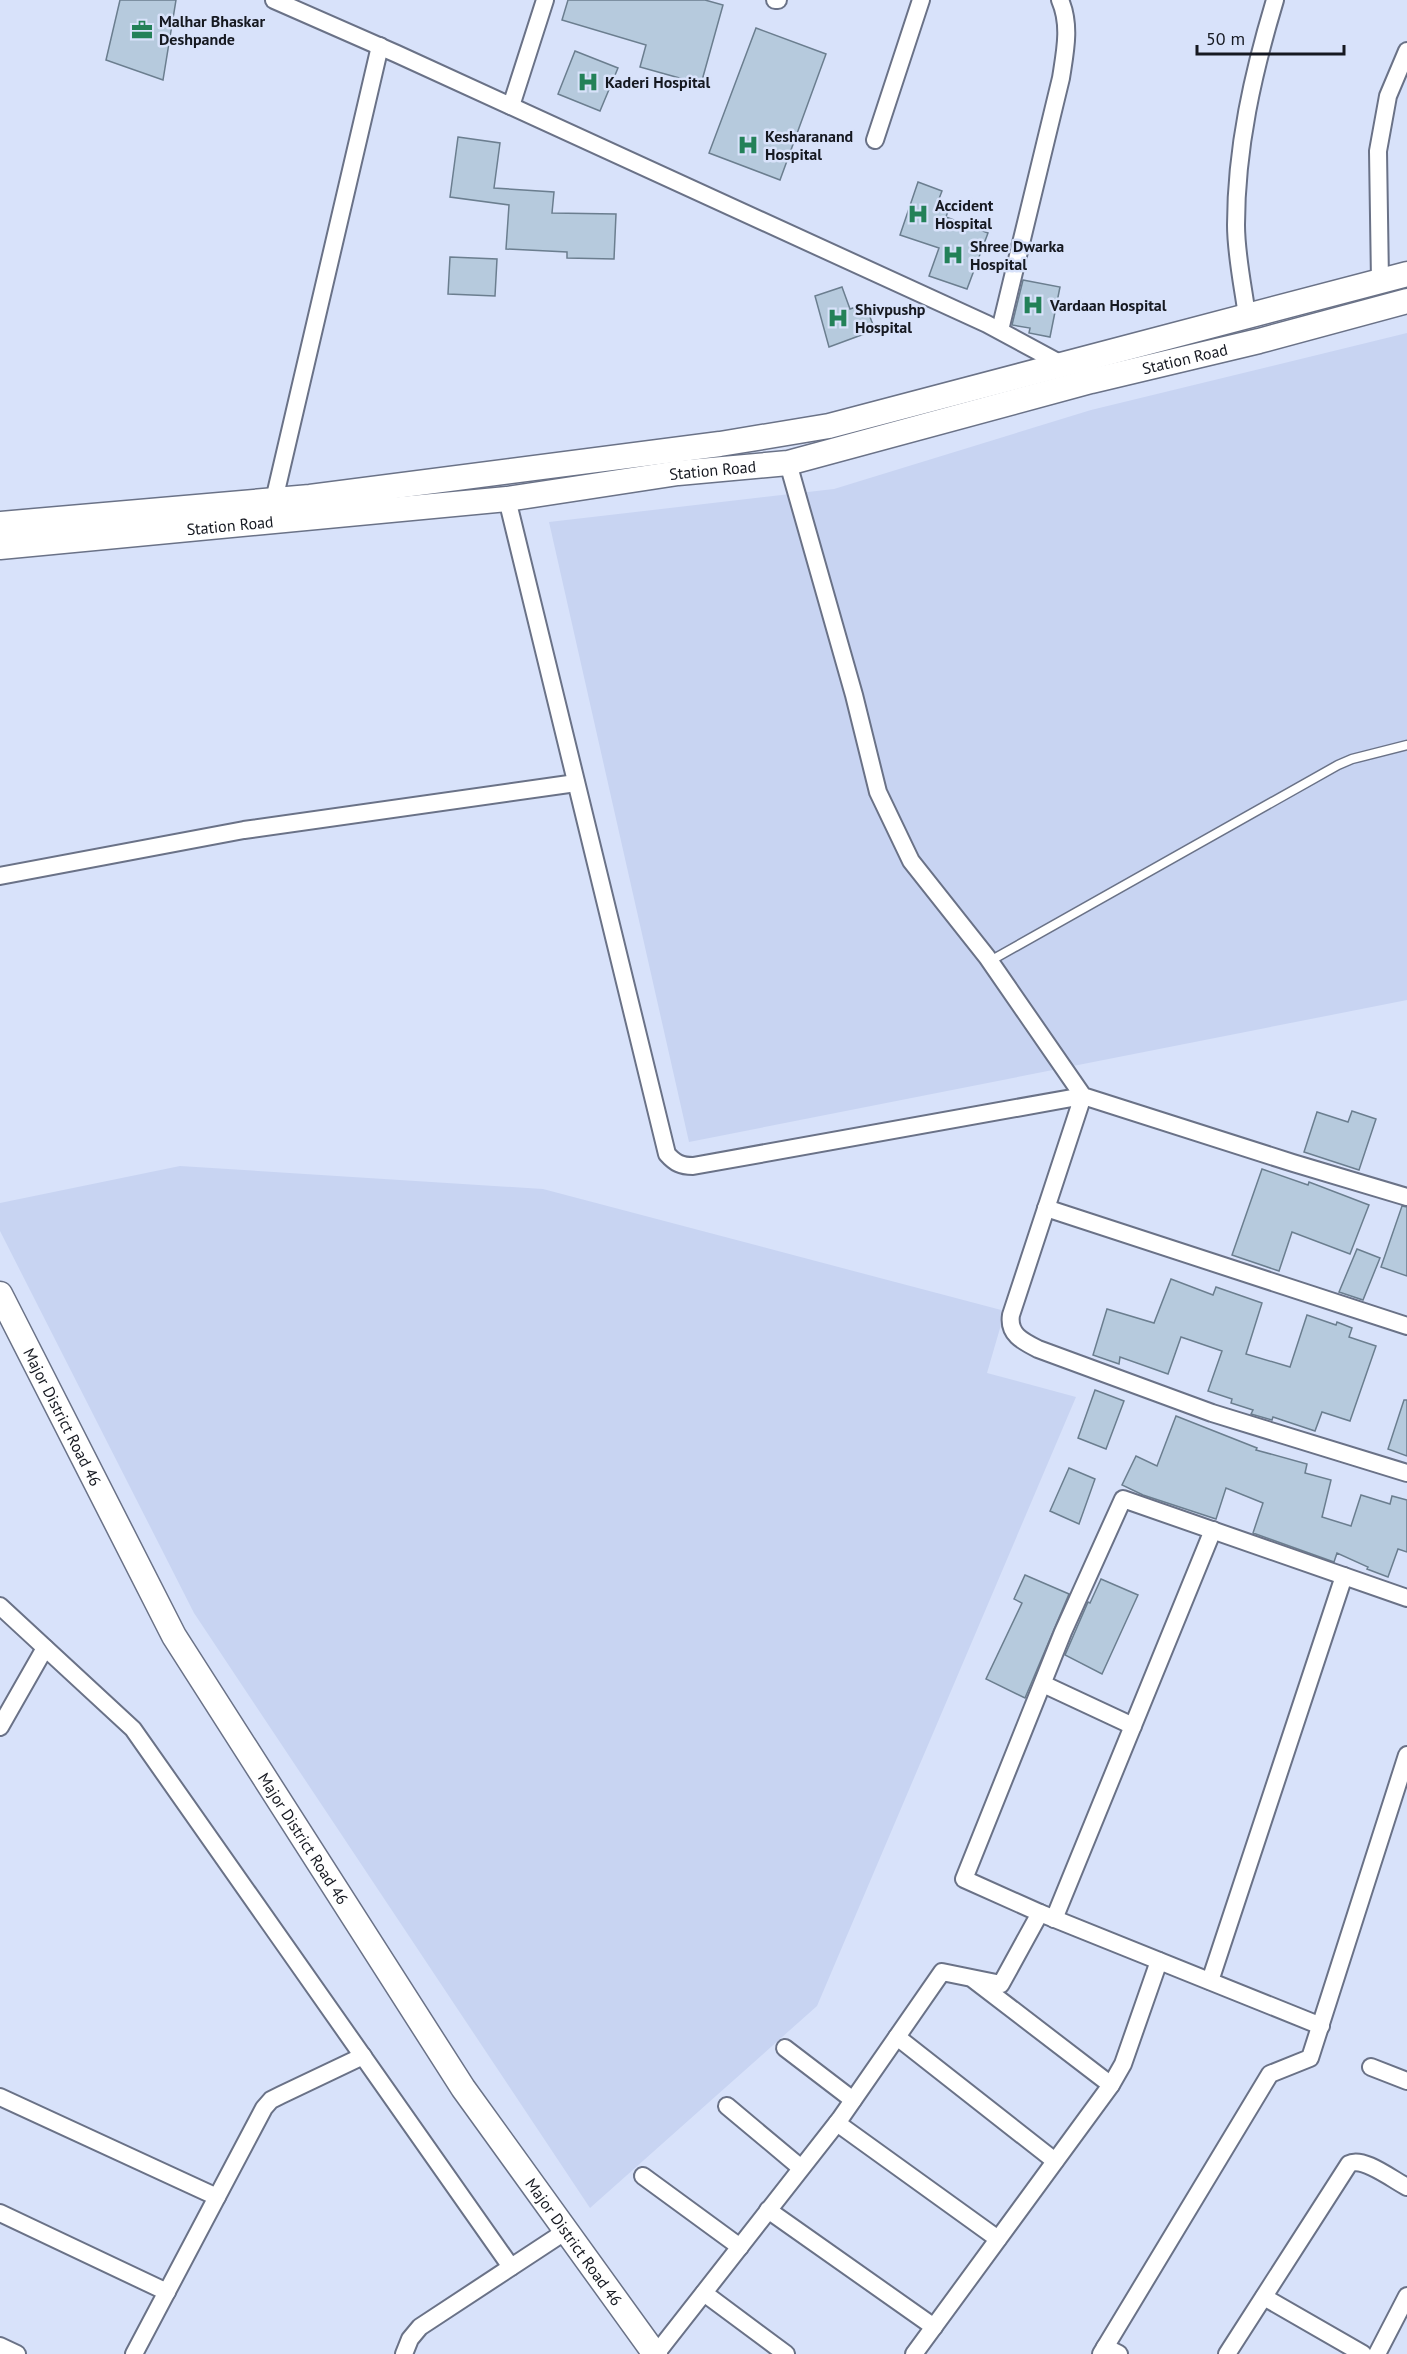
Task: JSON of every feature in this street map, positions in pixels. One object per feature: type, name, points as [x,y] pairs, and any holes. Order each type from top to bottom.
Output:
[{"type":"main road","name":"Station Road","points":[[0,524],[274,500],[720,444],[829,426],[1407,274]]},
{"type":"main road","name":"Station Road","points":[[0,548],[507,499],[678,473],[788,464],[1091,381],[1259,341],[1407,301]]},
{"type":"main road","name":"Major District Road 46","points":[[0,1294],[174,1636],[463,2088],[655,2354]]},
{"type":"street","points":[[274,0],[292,4],[1000,330],[1091,381]]},
{"type":"street","points":[[511,106],[545,0]]},
{"type":"street","points":[[875,140],[921,0]]},
{"type":"street","points":[[1000,330],[1061,78],[1067,37],[1060,0]]},
{"type":"street","points":[[1247,316],[1236,227],[1239,162],[1249,100],[1275,0]]},
{"type":"street","points":[[274,500],[380,46]]},
{"type":"street","points":[[1380,281],[1378,151],[1388,96],[1407,51]]},
{"type":"street","points":[[788,464],[854,695],[878,792],[911,861],[990,961],[1083,1095]]},
{"type":"street","points":[[507,499],[666,1154],[674,1162],[684,1166],[693,1166],[1083,1095],[1293,1164],[1407,1197]]},
{"type":"street","points":[[0,876],[244,830],[576,783]]},
{"type":"street","points":[[1083,1095],[1011,1315],[1010,1324],[1013,1332],[1020,1339],[1038,1349],[1212,1413],[1407,1473]]},
{"type":"street","points":[[1046,1208],[1407,1326]]},
{"type":"street","points":[[1321,2026],[1047,1916],[964,1879],[1042,1684],[1123,1499],[1407,1598]]},
{"type":"street","points":[[655,2354],[837,2123],[942,1972],[1001,1984],[1047,1916],[1133,1726],[1212,1530]]},
{"type":"street","points":[[1210,1981],[1344,1576]]},
{"type":"street","points":[[0,1606],[138,1735],[511,2267]]},
{"type":"street","points":[[0,1727],[45,1648]]},
{"type":"street","points":[[1042,1684],[1133,1726]]},
{"type":"street","points":[[1108,2352],[1270,2073],[1310,2058],[1407,1755]]},
{"type":"street","points":[[914,2354],[1111,2085],[1123,2064],[1159,1961]]},
{"type":"street","points":[[971,1978],[1111,2085]]},
{"type":"street","points":[[897,2037],[1055,2161]]},
{"type":"street","points":[[785,2048],[853,2100]]},
{"type":"street","points":[[134,2354],[264,2108],[271,2100],[363,2056]]},
{"type":"street","points":[[1371,2067],[1407,2081]]},
{"type":"street","points":[[0,2097],[217,2197]]},
{"type":"street","points":[[727,2106],[801,2168]]},
{"type":"street","points":[[837,2123],[998,2239]]},
{"type":"street","points":[[1227,2354],[1349,2164],[1362,2162],[1407,2187]]},
{"type":"street","points":[[643,2176],[740,2247]]},
{"type":"street","points":[[768,2210],[934,2327]]},
{"type":"street","points":[[0,2212],[167,2292]]},
{"type":"street","points":[[404,2354],[410,2339],[420,2327],[566,2231]]},
{"type":"street","points":[[704,2293],[786,2354]]},
{"type":"street","points":[[1264,2296],[1363,2354]]},
{"type":"street","points":[[1377,2354],[1407,2296]]},
{"type":"street","points":[[0,2346],[17,2354]]},
{"type":"lane","points":[[990,961],[1338,765],[1352,759],[1407,745]]},
{"type":"shaded area","points":[[1407,333],[1407,1000],[689,1142],[549,522],[834,489],[1091,410]]},
{"type":"shaded area","points":[[180,1166],[543,1189],[1005,1311],[987,1373],[1076,1397],[817,2006],[590,2208],[194,1613],[0,1231],[0,1203]]},
{"type":"building","name":"Malhar Bhaskar Deshpande","points":[[120,0],[176,0],[163,80],[106,60]]},
{"type":"building","points":[[568,0],[705,0],[723,5],[701,84],[640,67],[646,45],[562,20]]},
{"type":"building","points":[[756,28],[826,54],[780,180],[709,153]]},
{"type":"building","points":[[575,51],[618,68],[600,111],[558,94]]},
{"type":"building","points":[[458,137],[500,143],[494,188],[554,192],[552,213],[616,214],[614,259],[567,258],[567,252],[506,249],[509,205],[450,197]]},
{"type":"building","points":[[918,182],[942,191],[937,204],[949,208],[946,217],[988,233],[967,289],[929,276],[939,248],[900,235]]},
{"type":"building","points":[[450,257],[497,259],[495,296],[448,294]]},
{"type":"building","points":[[1023,280],[1060,287],[1050,337],[1029,333],[1030,328],[1012,325]]},
{"type":"building","points":[[842,287],[850,309],[865,304],[875,330],[829,347],[815,296]]},
{"type":"building","points":[[1352,1111],[1376,1119],[1359,1170],[1304,1152],[1317,1112],[1348,1122]]},
{"type":"building","points":[[1262,1169],[1308,1185],[1309,1182],[1369,1205],[1350,1254],[1292,1232],[1279,1271],[1232,1255]]},
{"type":"building","points":[[1402,1206],[1407,1207],[1407,1276],[1381,1267]]},
{"type":"building","points":[[1357,1249],[1380,1258],[1363,1300],[1339,1292]]},
{"type":"building","points":[[1171,1279],[1213,1295],[1216,1287],[1262,1303],[1246,1354],[1290,1367],[1307,1315],[1352,1328],[1349,1337],[1376,1346],[1350,1421],[1322,1412],[1315,1431],[1273,1417],[1272,1420],[1251,1414],[1253,1410],[1231,1403],[1232,1399],[1208,1391],[1222,1351],[1181,1337],[1168,1374],[1120,1357],[1119,1364],[1093,1355],[1107,1309],[1154,1323]]},
{"type":"building","points":[[1095,1390],[1124,1401],[1106,1449],[1078,1438]]},
{"type":"building","points":[[1404,1400],[1407,1400],[1407,1456],[1388,1449]]},
{"type":"building","points":[[1176,1416],[1257,1448],[1256,1450],[1307,1464],[1305,1473],[1331,1480],[1322,1517],[1351,1526],[1361,1495],[1390,1504],[1392,1496],[1407,1500],[1407,1552],[1398,1549],[1388,1577],[1337,1553],[1334,1562],[1253,1533],[1263,1503],[1226,1488],[1216,1519],[1143,1495],[1122,1485],[1136,1456],[1157,1466]]},
{"type":"building","points":[[1069,1468],[1095,1479],[1079,1524],[1050,1511]]},
{"type":"building","points":[[1025,1575],[1069,1594],[1025,1698],[986,1679],[1022,1603],[1014,1599]]},
{"type":"building","points":[[1101,1579],[1138,1595],[1102,1674],[1065,1655],[1088,1602],[1090,1603]]},
{"type":"place","name":"Malhar Bhaskar Deshpande","points":[[142,30]]},
{"type":"place","name":"Kaderi Hospital","points":[[588,82]]},
{"type":"place","name":"Kesharanand Hospital","points":[[748,145]]},
{"type":"place","name":"Accident Hospital","points":[[918,214]]},
{"type":"place","name":"Shree Dwarka Hospital","points":[[953,255]]},
{"type":"place","name":"Vardaan Hospital","points":[[1033,305]]},
{"type":"place","name":"Shivpushp Hospital","points":[[838,318]]}]
